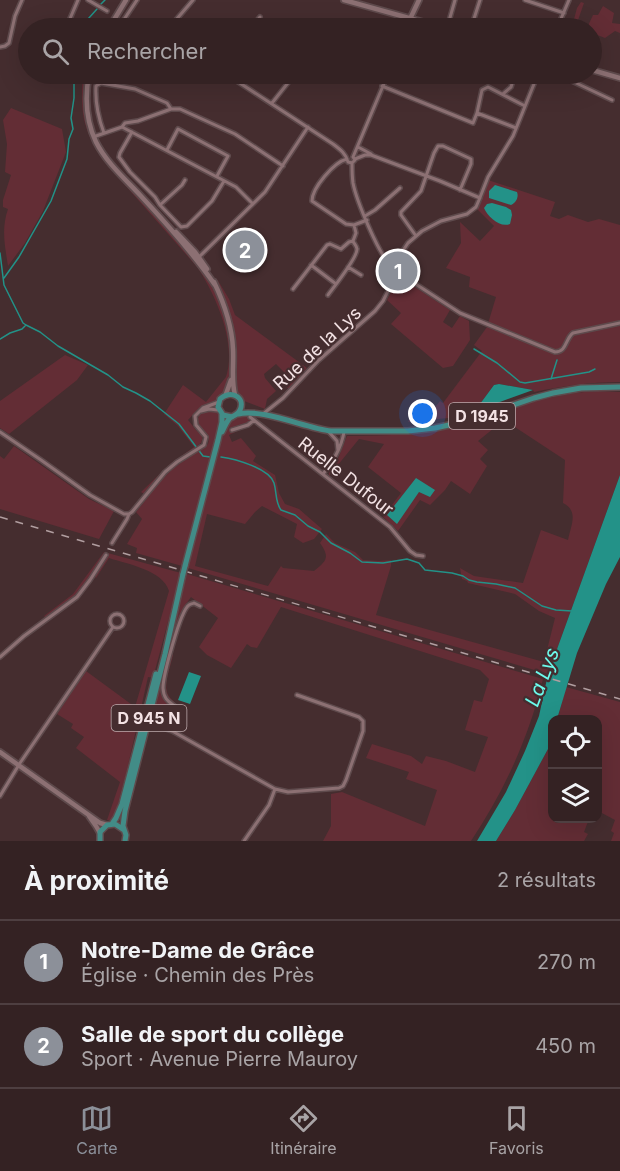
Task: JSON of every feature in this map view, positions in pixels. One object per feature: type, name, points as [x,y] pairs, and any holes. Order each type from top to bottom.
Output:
[{"type":"main road","points":[[114,18],[125,0]]},
{"type":"main road","points":[[344,0],[407,18]]},
{"type":"main road","points":[[411,18],[419,0]]},
{"type":"main road","points":[[602,73],[620,78]]},
{"type":"main road","points":[[87,84],[86,98],[95,139],[106,156],[198,258],[215,285],[226,310],[231,329],[236,396],[241,402],[241,408],[235,415],[225,416],[221,412],[219,402],[229,389],[233,375]]},
{"type":"main road","points":[[89,119],[106,156]]},
{"type":"main road","name":"D 1945","points":[[235,415],[246,412],[263,414],[327,431],[413,430],[463,422],[553,393],[581,388],[619,387]]},
{"type":"main road","points":[[226,394],[236,396]]},
{"type":"main road","name":"D 1945","points":[[241,402],[263,414]]},
{"type":"main road","name":"D 945 N","points":[[109,824],[116,818],[120,808],[146,719],[218,440],[222,422],[221,412]]},
{"type":"main road","name":"D 945 N","points":[[218,440],[227,422],[235,415]]},
{"type":"main road","name":"D 945 N","points":[[123,830],[125,811],[146,719]]},
{"type":"main road","points":[[0,752],[100,823],[118,825],[126,836],[125,841]]},
{"type":"main road","points":[[85,812],[95,824],[100,841]]},
{"type":"main road","points":[[99,833],[109,824]]},
{"type":"street","points":[[0,47],[9,43],[15,16],[22,0]]},
{"type":"street","points":[[70,18],[78,0]]},
{"type":"street","points":[[88,0],[107,11]]},
{"type":"street","points":[[124,18],[137,0]]},
{"type":"street","points":[[178,18],[193,0]]},
{"type":"street","points":[[447,18],[455,0]]},
{"type":"street","points":[[474,18],[480,0]]},
{"type":"street","points":[[525,0],[564,13]]},
{"type":"street","points":[[562,18],[569,0]]},
{"type":"street","points":[[104,133],[97,105],[96,87],[99,84],[135,89],[167,103],[171,108]]},
{"type":"street","points":[[241,84],[335,145],[348,162],[352,163]]},
{"type":"street","points":[[272,104],[287,84]]},
{"type":"street","points":[[503,94],[512,84]]},
{"type":"street","points":[[525,106],[490,87],[484,88],[472,123],[382,86],[352,163],[354,186],[366,218],[384,259],[391,266],[406,245],[416,236],[438,222],[467,214],[476,207],[488,177],[511,142],[534,84]]},
{"type":"street","points":[[578,84],[612,100]]},
{"type":"street","points":[[96,136],[122,127],[133,120],[137,121],[171,108],[180,109],[235,134],[283,166]]},
{"type":"street","points":[[477,113],[516,129]]},
{"type":"street","points":[[122,127],[237,188],[253,204]]},
{"type":"street","points":[[198,258],[268,188],[308,128]]},
{"type":"street","points":[[167,150],[178,129],[188,134],[228,156],[217,177]]},
{"type":"street","points":[[132,132],[119,158],[181,227],[186,227],[212,201],[224,181]]},
{"type":"street","points":[[416,236],[400,212],[420,193],[437,147],[442,146],[458,152],[472,161],[460,190]]},
{"type":"street","points":[[357,147],[371,155],[480,198]]},
{"type":"street","points":[[371,155],[354,158],[350,156],[331,168],[312,195],[314,203],[342,222],[354,225],[366,218],[400,188]]},
{"type":"street","points":[[160,205],[185,180]]},
{"type":"street","points":[[293,288],[327,245],[341,249],[353,241],[356,233],[354,225]]},
{"type":"street","points":[[328,295],[358,251],[353,241]]},
{"type":"street","points":[[311,265],[336,284]]},
{"type":"street","name":"Rue de la Lys","points":[[263,414],[283,398],[319,360],[373,313],[389,289],[391,266]]},
{"type":"street","points":[[348,267],[361,275]]},
{"type":"street","points":[[391,273],[411,281],[460,313],[555,352],[562,351],[568,337],[573,333],[620,323]]},
{"type":"street","points":[[112,543],[129,514],[165,472],[205,443],[204,433],[195,423],[195,418],[203,408],[219,402]]},
{"type":"street","points":[[197,413],[209,409],[221,412]]},
{"type":"street","name":"Ruelle Dufour","points":[[250,417],[390,527],[410,552],[423,556]]},
{"type":"street","points":[[232,430],[248,425],[254,420]]},
{"type":"street","points":[[327,431],[336,439],[338,452]]},
{"type":"street","points":[[0,432],[97,500],[124,514],[129,514]]},
{"type":"street","points":[[323,474],[335,459],[342,444],[344,432]]},
{"type":"street","points":[[0,657],[21,638],[75,599],[85,588],[106,555]]},
{"type":"street","points":[[174,732],[180,714],[164,695],[166,667],[187,607],[192,604],[200,606]]},
{"type":"street","points":[[118,614],[123,616],[125,621],[123,625],[119,628],[113,627],[110,623],[112,617],[118,614]]},
{"type":"street","points":[[0,796],[113,627]]},
{"type":"street","points":[[146,719],[159,721],[174,732],[275,789],[288,792],[341,787],[346,780],[363,731],[363,723],[359,717],[297,695]]},
{"type":"street","points":[[146,719],[155,726],[174,732]]},
{"type":"street","points":[[140,751],[148,731],[155,726]]},
{"type":"street","points":[[244,841],[267,808],[275,789]]},
{"type":"shaded area","points":[[581,2],[584,3],[579,18],[574,18]]},
{"type":"shaded area","points":[[603,6],[614,13],[612,23],[620,24],[620,33],[615,31],[605,38],[602,37],[602,18],[592,18],[593,15],[598,15]]},
{"type":"shaded area","points":[[83,84],[85,84],[87,119],[96,145],[199,264],[215,291],[230,334],[232,364],[226,391],[221,393],[215,401],[198,409],[188,420],[201,435],[201,443],[171,465],[144,494],[141,492],[170,464],[194,447],[178,426],[164,414],[183,385],[206,402],[226,377],[229,364],[227,335],[212,292],[198,268],[103,160],[96,149],[84,119]]},
{"type":"shaded area","points":[[11,108],[62,129],[66,152],[43,211],[25,243],[8,266],[4,231],[8,209],[3,207],[3,200],[11,175],[5,172],[7,144],[3,120]]},
{"type":"shaded area","points":[[488,180],[555,202],[550,216],[559,219],[568,215],[588,222],[599,219],[620,225],[620,382],[577,385],[534,392],[499,384],[494,385],[477,408],[478,410],[448,418],[408,422],[418,404],[431,412],[440,401],[443,403],[482,351],[474,345],[487,327],[496,297],[469,287],[470,277],[446,268],[461,243],[460,222],[480,241],[494,226],[477,209]]},
{"type":"shaded area","points":[[401,278],[450,310],[443,322],[452,328],[460,316],[469,321],[470,340],[453,366],[443,368],[391,324],[401,313],[387,300],[397,280]]},
{"type":"shaded area","points":[[217,279],[235,315],[307,368],[289,389],[282,383],[288,376],[276,364],[264,374],[276,391],[267,399],[265,409],[244,401],[236,390],[237,349],[232,322]]},
{"type":"shaded area","points":[[65,355],[88,365],[77,380],[9,434],[0,428],[0,401]]},
{"type":"shaded area","points":[[598,391],[620,392],[620,475],[548,674],[188,568],[223,434],[229,422],[235,417],[257,418],[255,423],[229,435],[232,442],[241,438],[256,456],[253,461],[275,475],[279,493],[285,504],[299,509],[322,529],[314,539],[303,543],[294,537],[297,524],[262,506],[245,524],[207,514],[195,566],[268,586],[281,566],[314,571],[318,568],[326,558],[320,543],[326,534],[335,543],[355,552],[363,560],[391,560],[376,615],[544,662],[555,618],[539,611],[515,594],[468,583],[462,579],[460,568],[474,576],[523,583],[541,530],[568,540],[573,519],[571,510],[563,503],[565,460],[504,420],[478,441],[488,450],[480,459],[487,466],[470,494],[451,481],[430,505],[420,500],[398,531],[383,517],[401,493],[368,467],[384,444],[359,439],[329,476],[329,471],[337,461],[347,436],[407,434],[451,429],[535,401],[566,394]]},
{"type":"shaded area","points":[[210,411],[217,412],[219,422],[182,566],[136,553],[137,548],[127,544],[142,519],[136,512],[147,496],[172,469],[208,444],[207,434],[197,420],[200,414]]},
{"type":"shaded area","points":[[14,446],[89,499],[114,511],[99,539],[0,509],[0,456],[4,459]]},
{"type":"shaded area","points":[[104,552],[181,573],[153,678],[148,677],[127,770],[115,815],[111,820],[107,820],[120,782],[76,748],[84,737],[71,728],[73,724],[57,714],[86,671],[135,707],[169,591],[160,578],[152,573],[109,558],[96,578],[107,555],[105,554],[76,597],[46,618],[44,616],[73,594]]},
{"type":"shaded area","points":[[187,574],[543,679],[523,743],[505,784],[471,841],[323,841],[331,826],[331,794],[342,792],[425,826],[437,790],[406,779],[409,772],[366,758],[372,744],[411,756],[422,764],[426,756],[475,772],[488,737],[465,730],[474,700],[482,702],[489,679],[480,670],[281,607],[257,648],[247,644],[231,668],[207,655],[199,647],[218,618],[191,597],[186,604],[169,652],[173,655],[166,688],[181,709],[183,716],[178,729],[171,728],[152,714]]},
{"type":"shaded area","points":[[566,687],[620,702],[620,841],[611,841],[614,833],[611,831],[615,820],[602,813],[602,715],[558,715]]},
{"type":"shaded area","points":[[548,749],[548,823],[587,823],[584,832],[588,834],[584,841],[496,841]]},
{"type":"water","points":[[495,185],[517,192],[516,201],[511,205],[489,198],[489,191]]},
{"type":"water","points":[[492,203],[511,210],[510,224],[498,223],[488,215],[484,208],[487,204]]},
{"type":"water","points":[[494,385],[533,390],[478,410],[477,408]]},
{"type":"water","points":[[620,475],[620,557],[577,653],[558,715],[548,715],[548,749],[496,841],[477,841],[506,792],[525,751],[539,716],[548,674]]},
{"type":"water","points":[[416,478],[435,490],[430,497],[419,492],[397,524],[387,515]]},
{"type":"water","points":[[189,672],[201,676],[190,704],[178,700]]},
{"type":"waterway","points":[[100,5],[105,0]]},
{"type":"waterway","points":[[89,18],[97,9]]},
{"type":"waterway","points":[[4,278],[19,257],[51,201],[67,159],[69,139],[73,129],[71,118],[74,84]]},
{"type":"waterway","points":[[0,253],[4,285],[23,323],[108,375],[123,387],[150,401],[179,424],[203,456],[210,457]]},
{"type":"waterway","points":[[0,339],[25,326]]},
{"type":"waterway","points":[[474,349],[497,363],[520,382],[525,383],[595,369]]},
{"type":"waterway","points":[[551,379],[557,360]]},
{"type":"waterway","points":[[221,457],[243,462],[266,473],[274,483],[281,510],[295,515],[320,532],[331,543],[362,562],[383,563],[407,559],[419,563],[425,570],[452,573],[477,582],[515,588],[542,606],[572,611]]},
{"type":"railway","points":[[0,517],[620,699]]},
{"type":"place","name":"Salle de sport du collège","points":[[245,250]]},
{"type":"place","name":"Notre-Dame de Grâce","points":[[398,271]]},
{"type":"water label","name":"La Lys","points":[[542,677]]}]
